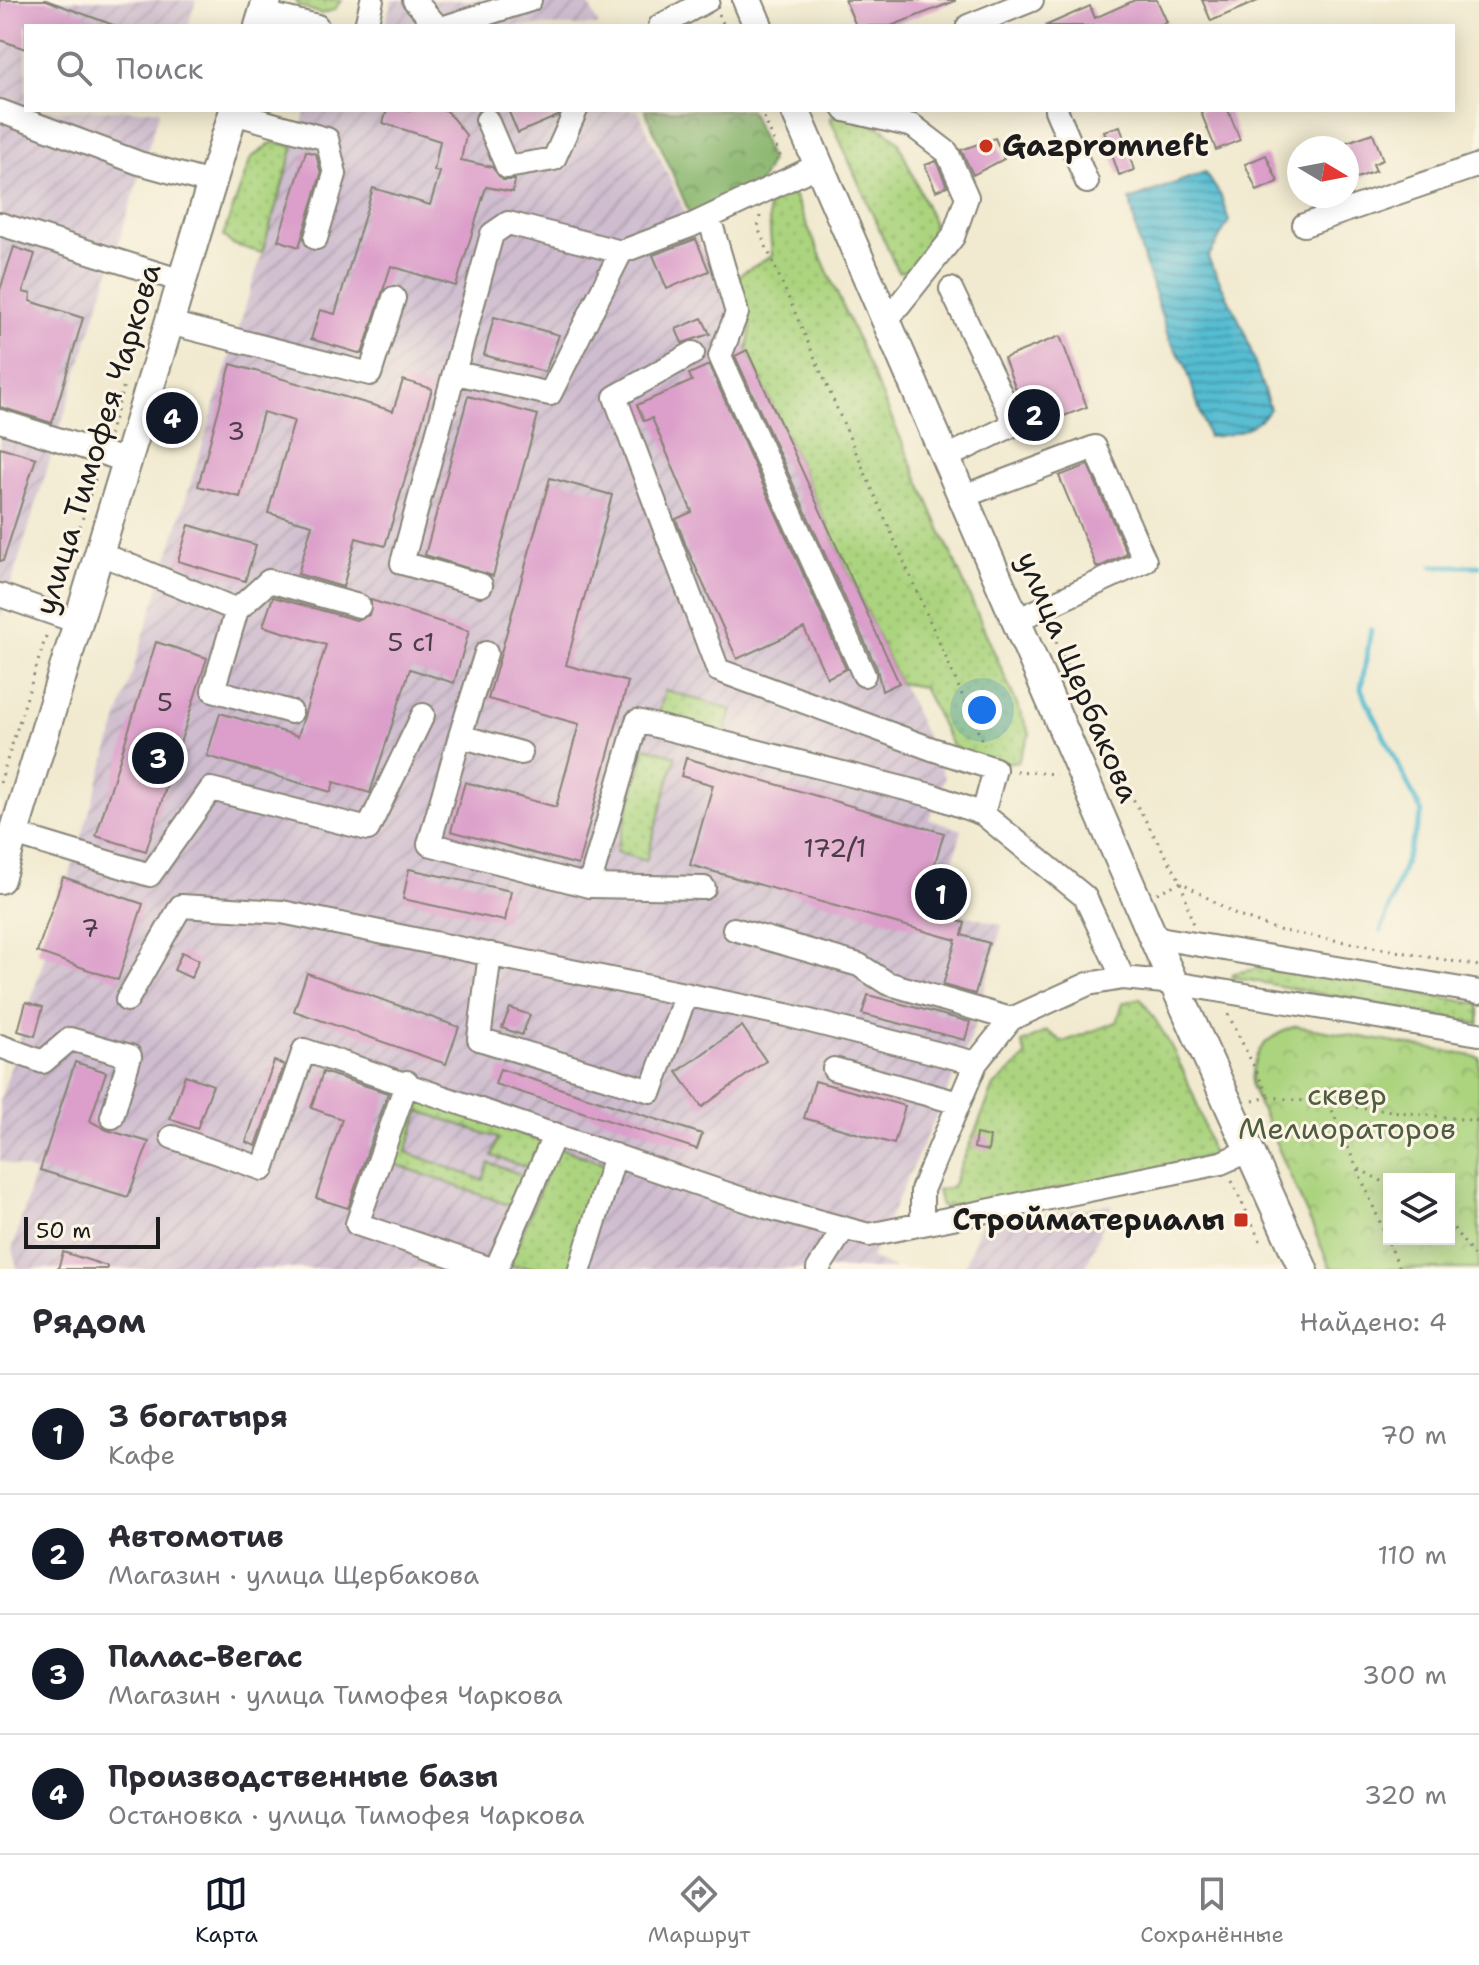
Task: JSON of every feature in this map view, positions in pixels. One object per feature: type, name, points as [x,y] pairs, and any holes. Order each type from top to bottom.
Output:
[{"type":"main road","points":[[747,0],[757,24]]},
{"type":"main road","name":"улица Тимофея Чаркова","points":[[0,879],[233,112]]},
{"type":"main road","name":"улица Щербакова","points":[[796,112],[964,496],[1030,615],[1138,902],[1303,1269]]},
{"type":"street","points":[[366,24],[372,0]]},
{"type":"street","points":[[414,0],[435,24]]},
{"type":"street","points":[[454,24],[530,0]]},
{"type":"street","points":[[664,24],[708,0]]},
{"type":"street","points":[[974,24],[1018,9]]},
{"type":"street","points":[[263,13],[309,24]]},
{"type":"street","points":[[0,111],[139,163],[211,183]]},
{"type":"street","points":[[236,112],[327,139],[335,174],[316,238]]},
{"type":"street","points":[[487,120],[507,167],[554,159],[575,112]]},
{"type":"street","points":[[854,112],[913,126],[947,152],[967,197],[953,237],[888,319]]},
{"type":"street","points":[[1057,112],[1087,182]]},
{"type":"street","points":[[481,585],[402,563],[492,234],[508,223],[621,252],[709,217],[819,165]]},
{"type":"street","points":[[1304,225],[1479,165]]},
{"type":"street","points":[[709,217],[737,313],[720,356],[864,675]]},
{"type":"street","points":[[0,224],[182,281]]},
{"type":"street","points":[[456,373],[550,394],[621,252]]},
{"type":"street","points":[[947,457],[1015,424],[951,289]]},
{"type":"street","points":[[169,323],[370,374],[394,298]]},
{"type":"street","points":[[693,353],[615,397],[718,670],[995,769],[983,814]]},
{"type":"street","points":[[0,421],[127,461]]},
{"type":"street","points":[[964,496],[1095,447],[1145,561],[1030,615]]},
{"type":"street","points":[[99,553],[237,610]]},
{"type":"street","points":[[291,712],[213,690],[237,610],[269,581],[359,606]]},
{"type":"street","points":[[0,595],[78,622]]},
{"type":"street","points":[[486,653],[429,844],[589,886],[704,888]]},
{"type":"street","points":[[14,834],[150,875],[211,789],[368,829],[423,715]]},
{"type":"street","points":[[589,886],[637,721],[934,796],[983,814],[1085,897],[1123,978]]},
{"type":"street","points":[[460,736],[521,753]]},
{"type":"street","points":[[127,1000],[181,906],[282,912],[786,1015],[976,1063]]},
{"type":"street","points":[[734,929],[859,965],[887,983],[1011,1019]]},
{"type":"street","points":[[1153,937],[1479,992]]},
{"type":"street","points":[[490,954],[479,1039],[651,1091],[686,994]]},
{"type":"street","points":[[922,1223],[922,1190],[976,1063],[1011,1019],[1088,984],[1123,978],[1174,983],[1479,1034]]},
{"type":"street","points":[[0,1046],[43,1062],[70,1039],[130,1056],[112,1117]]},
{"type":"street","points":[[172,1137],[263,1169],[304,1050],[407,1082],[766,1207],[869,1235],[1221,1163],[1250,1150]]},
{"type":"street","points":[[834,1069],[959,1103]]},
{"type":"street","points":[[407,1082],[357,1224],[446,1262],[494,1269],[555,1134]]},
{"type":"street","points":[[580,1269],[615,1155]]},
{"type":"street","points":[[818,1269],[844,1228]]},
{"type":"path","points":[[762,112],[783,160],[766,190],[758,228],[995,769]]},
{"type":"path","points":[[1030,615],[1129,787],[1140,816],[1181,882],[1198,944]]},
{"type":"path","points":[[1138,902],[1181,882]]},
{"type":"path","points":[[1181,882],[1236,915],[1278,930],[1479,966]]},
{"type":"path","points":[[1217,990],[1269,1097]]},
{"type":"path","points":[[1230,1107],[1269,1097],[1479,1121]]},
{"type":"path","points":[[1329,1103],[1400,1269]]},
{"type":"path","points":[[1359,1169],[1383,1182]]},
{"type":"path","points":[[1455,1230],[1479,1263]]},
{"type":"shaded area","points":[[0,0],[196,0],[189,24],[24,24],[24,112],[159,112],[0,619]]},
{"type":"shaded area","points":[[392,0],[587,0],[598,24],[386,24]]},
{"type":"shaded area","points":[[305,112],[639,112],[945,778],[929,819],[962,830],[939,908],[1002,925],[970,1041],[871,1258],[896,1269],[17,1269],[13,1247],[35,1172],[0,1161],[0,1101]]},
{"type":"shaded area","points":[[1112,1204],[1085,1269],[964,1269],[980,1225]]},
{"type":"green space","points":[[296,0],[342,0],[334,10],[321,14],[297,5]]},
{"type":"green space","points":[[646,112],[751,112],[771,160],[756,191],[692,219]]},
{"type":"green space","points":[[840,114],[884,129],[898,141],[933,222],[932,237],[911,270],[898,272],[830,118]]},
{"type":"green space","points":[[273,142],[294,146],[262,253],[232,244],[223,236],[251,158]]},
{"type":"green space","points":[[794,195],[1030,734],[1018,761],[983,766],[951,744],[923,687],[899,683],[747,350],[751,327],[735,277],[772,256],[768,208],[780,196]]},
{"type":"green space","points":[[665,690],[732,710],[725,733],[659,713]]},
{"type":"green space","points":[[646,747],[676,756],[646,861],[616,852]]},
{"type":"green space","points":[[1273,966],[1479,1004],[1479,1024],[1232,977],[1233,973]]},
{"type":"green space","points":[[1140,998],[1164,1034],[1184,1073],[1212,1156],[979,1206],[972,1202],[941,1207],[937,1190],[952,1187],[994,1086],[1026,1057],[1022,1043],[1047,1031],[1063,1042],[1117,1022],[1123,1003]]},
{"type":"green space","name":"сквер Мелиораторов","points":[[1296,1026],[1479,1057],[1479,1269],[1331,1269],[1251,1086],[1257,1055],[1275,1036]]},
{"type":"green space","points":[[413,1095],[544,1142],[534,1170],[492,1156],[498,1138],[420,1111],[406,1152],[483,1180],[489,1163],[531,1178],[520,1209],[389,1162]]},
{"type":"green space","points":[[557,1147],[606,1164],[573,1269],[509,1266]]},
{"type":"water","points":[[1205,172],[1221,196],[1229,221],[1208,258],[1244,330],[1270,409],[1257,422],[1242,430],[1208,437],[1185,364],[1169,339],[1139,244],[1130,200]]},
{"type":"building","points":[[0,0],[46,0],[111,24],[24,24],[24,48],[0,40]]},
{"type":"building","points":[[845,0],[955,0],[896,24],[855,24]]},
{"type":"building","points":[[1135,0],[1157,0],[1167,22],[1050,24],[1090,6],[1095,18]]},
{"type":"building","points":[[1202,0],[1260,0],[1211,21]]},
{"type":"building","points":[[386,112],[448,112],[466,135],[461,160],[492,167],[503,180],[515,180],[513,192],[486,187],[456,286],[391,266],[362,354],[311,339],[320,310],[335,314],[373,188],[430,205],[440,172],[434,171],[440,141],[383,123]]},
{"type":"building","points":[[509,112],[560,112],[558,116],[518,133]]},
{"type":"building","points":[[1201,112],[1229,112],[1240,140],[1216,150]]},
{"type":"building","points":[[1120,126],[1134,170],[1119,175],[1104,131]]},
{"type":"building","points":[[1373,133],[1383,160],[1373,164],[1376,171],[1359,177],[1359,138]]},
{"type":"building","points":[[995,138],[1004,159],[973,175],[961,150]]},
{"type":"building","points":[[306,151],[316,154],[321,174],[299,247],[278,240]]},
{"type":"building","points":[[1266,155],[1278,182],[1257,191],[1245,164]]},
{"type":"building","points":[[936,161],[947,186],[936,191],[925,165]]},
{"type":"building","points":[[696,239],[709,271],[667,289],[653,255]]},
{"type":"building","points":[[14,247],[35,254],[23,292],[31,294],[30,301],[83,318],[52,423],[0,407],[0,290]]},
{"type":"building","points":[[494,317],[559,335],[545,372],[484,355]]},
{"type":"building","points":[[702,318],[710,334],[682,343],[676,329]]},
{"type":"building","points":[[1060,336],[1087,407],[1031,429],[1004,358]]},
{"type":"building","points":[[747,350],[899,683],[882,691],[877,669],[735,356]]},
{"type":"building","points":[[231,364],[393,411],[403,380],[432,389],[385,546],[356,538],[343,587],[298,574],[312,525],[268,513],[294,421],[263,412],[240,497],[198,486]]},
{"type":"building","points":[[709,365],[846,669],[827,678],[804,628],[737,659],[686,546],[676,519],[692,512],[652,418],[644,421],[637,405],[692,381],[689,374]]},
{"type":"building","points":[[468,396],[538,415],[493,576],[425,555]]},
{"type":"building","points":[[0,447],[36,458],[3,561],[0,561]]},
{"type":"building","points":[[1088,465],[1127,554],[1097,568],[1059,476]]},
{"type":"building","points":[[550,478],[612,495],[566,665],[628,682],[578,865],[451,831],[465,782],[556,807],[579,724],[488,699]]},
{"type":"building","points":[[189,525],[256,545],[245,581],[178,561]]},
{"type":"building","points":[[273,597],[356,620],[369,615],[371,600],[469,631],[454,683],[410,669],[370,793],[334,782],[331,792],[207,756],[220,713],[298,736],[326,645],[263,626]]},
{"type":"building","points":[[156,642],[207,658],[146,851],[96,836]]},
{"type":"building","points":[[686,758],[944,833],[935,863],[955,868],[941,916],[965,923],[962,935],[989,943],[975,994],[943,985],[956,940],[690,865],[713,785],[681,776]]},
{"type":"building","points":[[409,869],[511,891],[505,921],[403,899]]},
{"type":"building","points":[[63,877],[143,904],[118,980],[37,952]]},
{"type":"building","points":[[182,952],[199,960],[191,978],[174,970]]},
{"type":"building","points":[[307,973],[459,1027],[446,1064],[294,1011]]},
{"type":"building","points":[[868,995],[970,1022],[965,1040],[862,1014]]},
{"type":"building","points":[[26,1002],[43,1007],[35,1036],[18,1031]]},
{"type":"building","points":[[510,1008],[530,1015],[522,1035],[502,1028]]},
{"type":"building","points":[[742,1026],[766,1061],[702,1107],[677,1072]]},
{"type":"building","points":[[274,1061],[284,1065],[256,1146],[246,1142]]},
{"type":"building","points":[[75,1062],[106,1072],[90,1121],[107,1130],[149,1142],[128,1197],[40,1170]]},
{"type":"building","points":[[500,1069],[702,1134],[697,1149],[495,1084]]},
{"type":"building","points":[[323,1072],[388,1093],[348,1208],[316,1198],[342,1119],[311,1108]]},
{"type":"building","points":[[185,1075],[213,1085],[197,1129],[170,1119]]},
{"type":"building","points":[[815,1081],[905,1106],[894,1144],[804,1118]]},
{"type":"building","points":[[976,1134],[990,1137],[988,1151],[974,1148]]},
{"type":"building","points":[[63,1252],[107,1266],[107,1269],[58,1269]]},
{"type":"waterway","points":[[1433,566],[1479,566]]},
{"type":"waterway","points":[[1371,630],[1361,689],[1422,813],[1381,931]]},
{"type":"place","name":"Gazpromneft","points":[[986,146]]},
{"type":"place","name":"Автомотив","points":[[1034,415]]},
{"type":"place","name":"Производственные базы","points":[[172,418]]},
{"type":"place","name":"Палас-Вегас","points":[[158,758]]},
{"type":"place","name":"3 богатыря","points":[[941,894]]},
{"type":"place","name":"Стройматериалы","points":[[1241,1220]]}]
